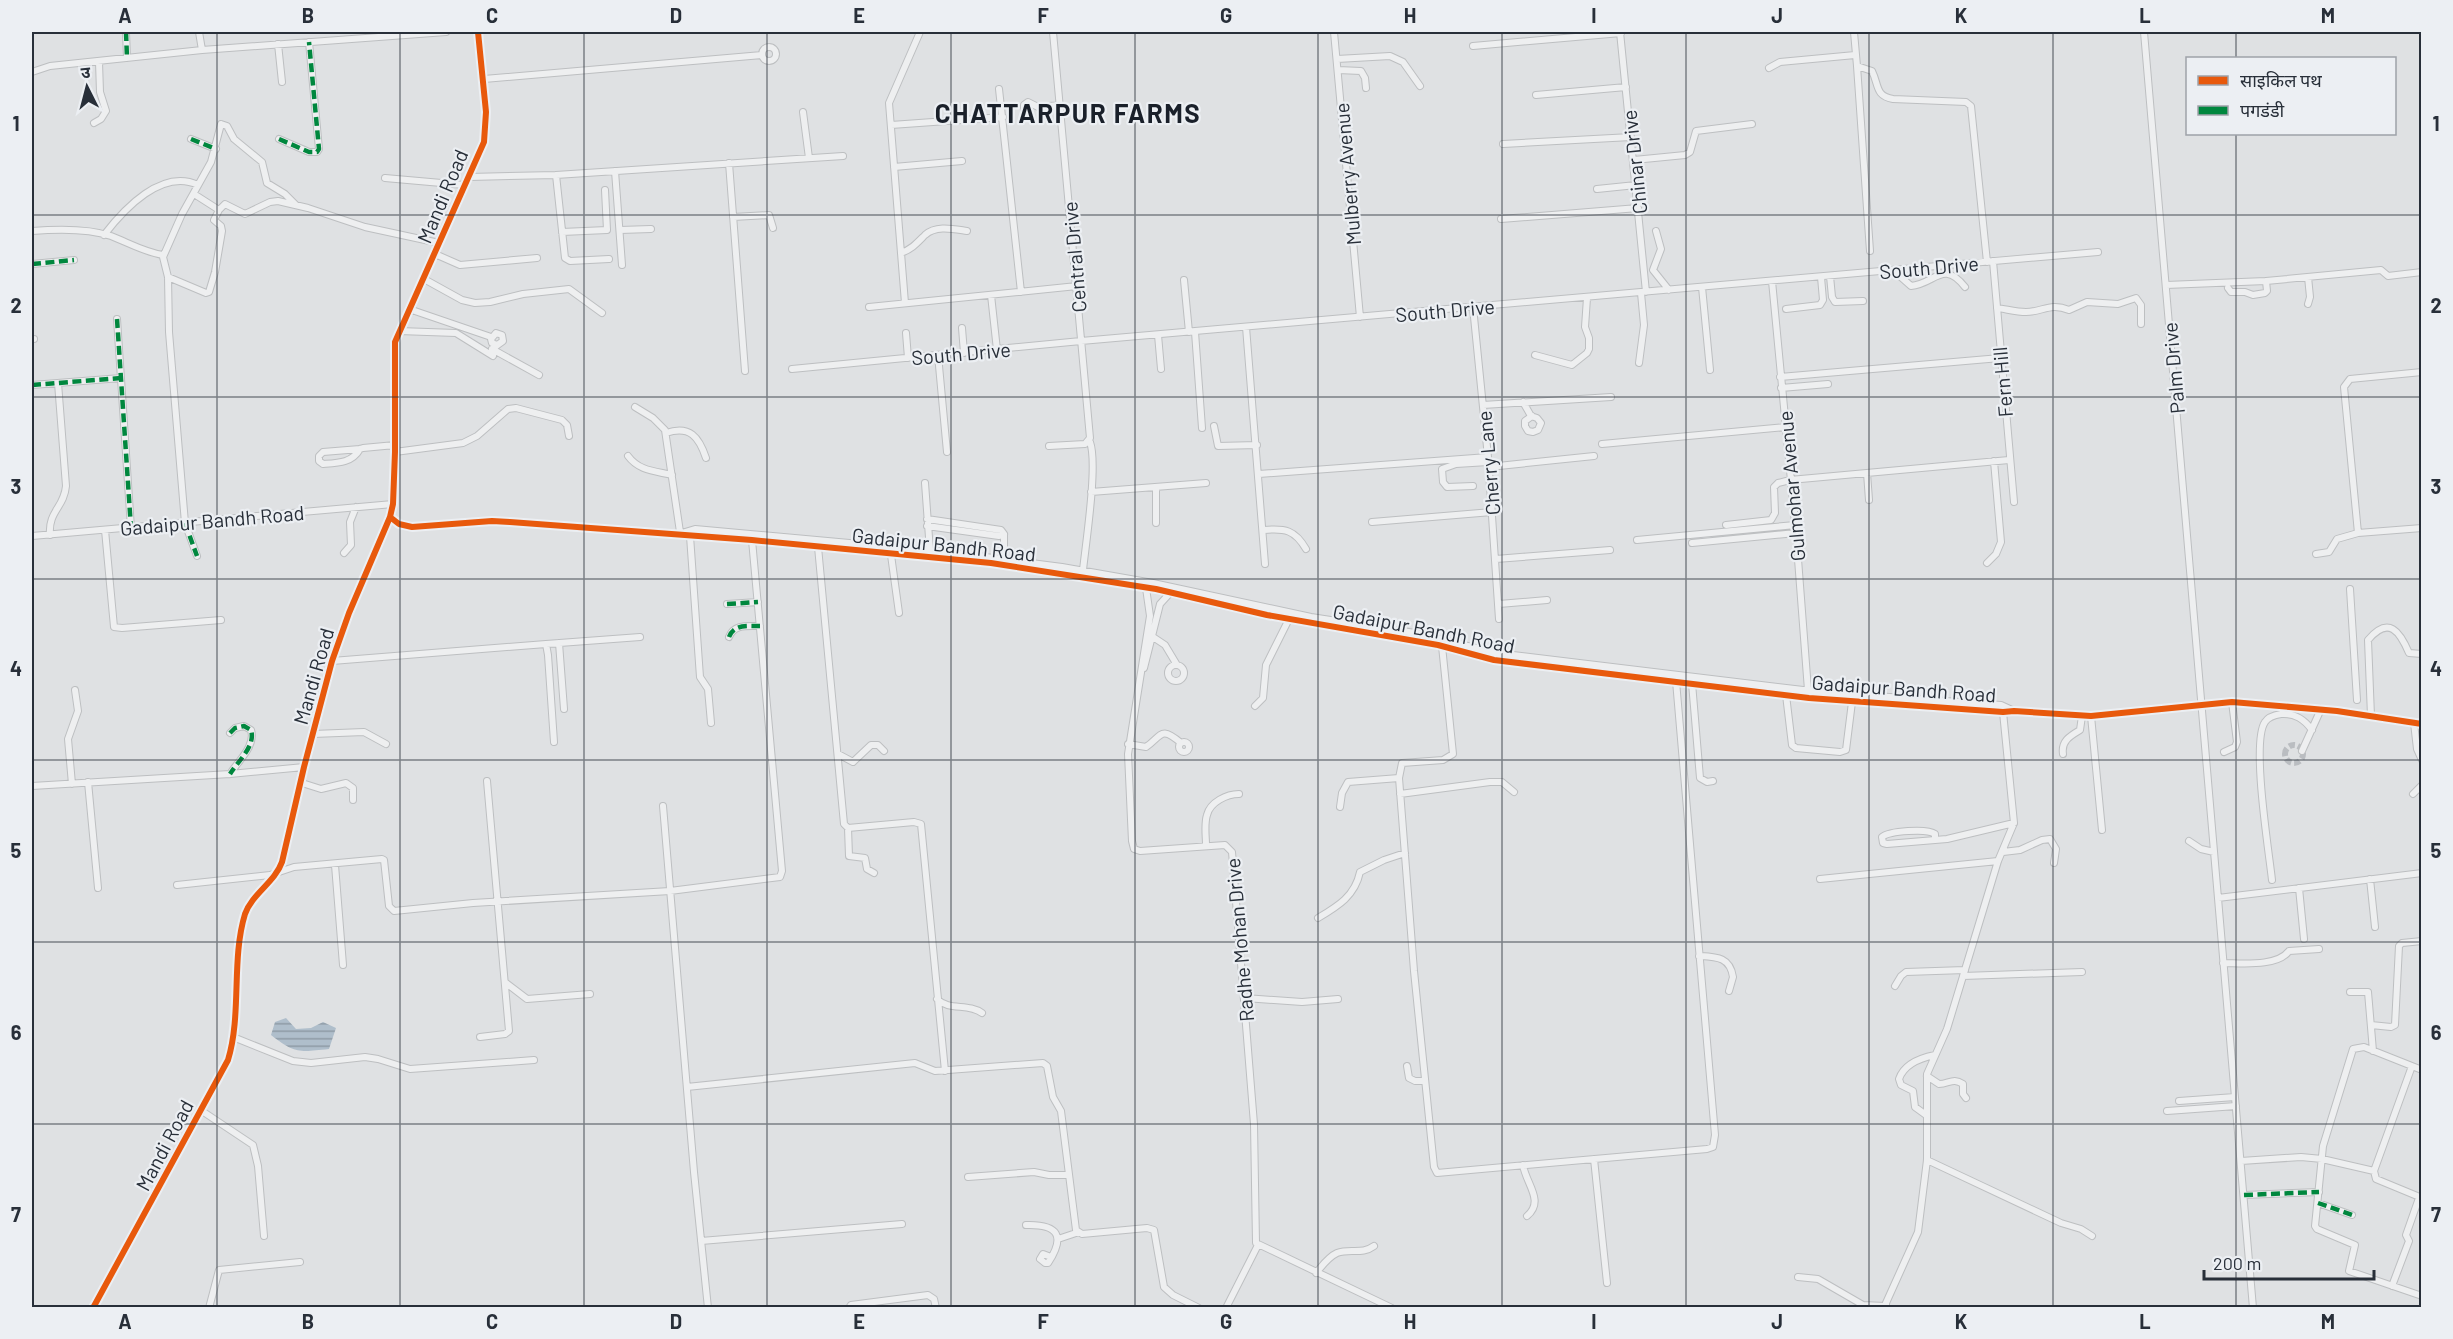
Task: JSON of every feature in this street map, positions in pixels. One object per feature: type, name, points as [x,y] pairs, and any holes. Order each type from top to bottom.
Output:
[{"type":"street","points":[[126,32],[127,58]]},
{"type":"street","points":[[199,32],[202,50]]},
{"type":"street","points":[[32,72],[50,66],[202,50],[446,32]]},
{"type":"street","name":"Mandi Road","points":[[93,1308],[228,1060],[233,1037],[240,944],[246,914],[278,873],[289,842],[304,767],[332,661],[349,613],[390,517],[393,504],[395,449],[394,354],[399,332],[469,177],[486,132],[484,79],[478,32]]},
{"type":"street","points":[[905,303],[890,98],[920,32]]},
{"type":"street","name":"Central Drive","points":[[1053,32],[1092,450],[1091,492],[1083,570]]},
{"type":"street","name":"Mulberry Avenue","points":[[1334,32],[1360,317]]},
{"type":"street","points":[[1473,46],[1621,32]]},
{"type":"street","name":"Chinar Drive","points":[[1621,32],[1644,293],[1644,325],[1639,363]]},
{"type":"street","points":[[1854,32],[1870,251]]},
{"type":"street","name":"Palm Drive","points":[[2144,32],[2253,1308]]},
{"type":"street","points":[[279,139],[309,152],[317,152],[319,149],[309,42]]},
{"type":"street","points":[[278,44],[282,82]]},
{"type":"street","points":[[484,79],[762,55]]},
{"type":"street","points":[[1769,68],[1780,63],[1855,55]]},
{"type":"street","points":[[1337,59],[1390,56],[1403,62],[1420,86]]},
{"type":"street","points":[[94,123],[101,119],[106,111],[100,92],[99,62]]},
{"type":"street","name":"Fern Hill","points":[[1857,65],[1872,71],[1879,92],[1886,98],[1966,102],[1971,106],[1996,308],[2014,502]]},
{"type":"street","points":[[1338,70],[1361,71],[1364,74],[1366,88]]},
{"type":"street","points":[[1536,95],[1626,87]]},
{"type":"street","points":[[999,89],[1021,292]]},
{"type":"street","points":[[1024,115],[1024,105],[1028,102],[1038,107],[1060,105]]},
{"type":"street","points":[[803,112],[809,158]]},
{"type":"street","points":[[891,125],[1002,117]]},
{"type":"street","points":[[197,556],[185,523],[169,332],[168,277],[164,255],[182,214],[216,149],[219,128],[223,124],[236,140],[262,162],[267,183],[285,194],[296,205]]},
{"type":"street","points":[[1634,160],[1685,155],[1690,152],[1696,131],[1752,124]]},
{"type":"street","points":[[1503,144],[1631,137]]},
{"type":"street","points":[[191,139],[216,149]]},
{"type":"street","points":[[469,177],[556,175],[843,156]]},
{"type":"street","points":[[894,167],[962,161]]},
{"type":"street","points":[[729,163],[745,371]]},
{"type":"street","points":[[615,171],[622,265]]},
{"type":"street","points":[[556,175],[566,258],[570,261],[609,259]]},
{"type":"street","points":[[385,178],[465,185]]},
{"type":"street","points":[[104,235],[126,208],[151,191],[176,181],[198,185]]},
{"type":"street","points":[[1597,189],[1636,185]]},
{"type":"street","points":[[562,232],[607,230],[605,190]]},
{"type":"street","points":[[194,194],[219,210]]},
{"type":"street","points":[[168,277],[206,293],[209,292],[222,231],[214,220],[224,204],[245,214],[272,202],[296,205],[356,224],[440,243]]},
{"type":"street","points":[[1501,219],[1638,208]]},
{"type":"street","points":[[733,217],[769,215],[773,228]]},
{"type":"street","points":[[901,253],[912,248],[927,233],[938,228],[967,231]]},
{"type":"street","points":[[620,230],[651,229]]},
{"type":"street","points":[[32,231],[53,230],[104,235],[148,252],[164,255]]},
{"type":"street","points":[[1656,231],[1661,249],[1653,270],[1669,290]]},
{"type":"street","name":"South Drive","points":[[792,369],[1081,341],[2098,252]]},
{"type":"street","points":[[435,254],[460,265],[537,258]]},
{"type":"street","points":[[32,264],[74,260]]},
{"type":"street","points":[[1893,270],[1911,286],[1935,276],[1948,274],[1954,275],[1965,287]]},
{"type":"street","points":[[2166,285],[2266,281],[2381,270],[2388,276],[2421,272]]},
{"type":"street","points":[[1830,276],[1835,302],[1863,301]]},
{"type":"street","points":[[1786,309],[1820,305],[1822,300],[1821,277]]},
{"type":"street","points":[[2308,277],[2310,297],[2308,304]]},
{"type":"street","points":[[424,279],[462,300],[475,303],[523,294],[569,289],[602,313]]},
{"type":"street","points":[[1184,280],[1202,428]]},
{"type":"street","name":"Gulmohar Avenue","points":[[1772,281],[1796,533],[1808,690]]},
{"type":"street","points":[[2228,288],[2231,292],[2261,294],[2267,291],[2266,281]]},
{"type":"street","points":[[869,307],[1077,286]]},
{"type":"street","points":[[1702,287],[1710,370]]},
{"type":"street","points":[[991,295],[997,350]]},
{"type":"street","points":[[1534,355],[1572,365],[1587,353],[1590,341],[1585,327],[1587,298]]},
{"type":"street","points":[[1996,308],[2030,312],[2061,306],[2069,310],[2086,302],[2122,304],[2136,298],[2141,305],[2141,324]]},
{"type":"street","name":"Cherry Lane","points":[[1473,307],[1500,619]]},
{"type":"street","points":[[409,309],[491,337]]},
{"type":"street","points":[[117,319],[131,528]]},
{"type":"street","points":[[1246,327],[1265,564]]},
{"type":"street","points":[[962,328],[964,353]]},
{"type":"street","points":[[399,332],[456,333],[493,356]]},
{"type":"street","points":[[491,337],[496,333],[503,337],[502,343],[492,349],[539,375]]},
{"type":"street","points":[[906,333],[908,358]]},
{"type":"street","points":[[1158,335],[1161,369]]},
{"type":"street","points":[[491,337],[492,343],[497,345]]},
{"type":"street","points":[[938,355],[947,452]]},
{"type":"street","points":[[1780,377],[2000,358]]},
{"type":"street","points":[[2358,533],[2346,424],[2345,383],[2350,379],[2421,372]]},
{"type":"street","points":[[32,386],[121,378]]},
{"type":"street","points":[[50,535],[50,519],[61,504],[65,492],[58,383]]},
{"type":"street","points":[[1781,388],[1828,384]]},
{"type":"street","points":[[1483,405],[1611,397]]},
{"type":"street","points":[[1522,402],[1532,416]]},
{"type":"street","points":[[635,407],[661,425],[666,433],[677,533],[699,529],[1004,559],[1153,583],[1311,617],[1414,633],[1496,653],[1808,690],[2001,705],[2014,711]]},
{"type":"street","points":[[360,448],[357,454],[346,462],[323,464],[319,461],[319,456],[323,452],[360,448],[395,449],[463,443],[481,432],[503,411],[512,408],[562,420],[567,425],[569,436]]},
{"type":"street","points":[[1214,426],[1217,443],[1221,447],[1257,445]]},
{"type":"street","points":[[1602,444],[1785,427]]},
{"type":"street","points":[[666,433],[679,429],[693,435],[700,441],[706,458]]},
{"type":"street","points":[[1049,446],[1090,442]]},
{"type":"street","points":[[628,456],[635,465],[672,475]]},
{"type":"street","points":[[1259,474],[1594,456]]},
{"type":"street","points":[[1726,525],[1771,520],[1775,513],[1774,487],[1778,483],[1790,480],[2009,460]]},
{"type":"street","points":[[1987,562],[1996,554],[2001,542],[1994,461]]},
{"type":"street","points":[[1473,486],[1447,487],[1443,482],[1442,469],[1456,464],[1488,462]]},
{"type":"street","points":[[1866,473],[1869,500]]},
{"type":"street","points":[[925,483],[930,551]]},
{"type":"street","points":[[1091,492],[1206,483]]},
{"type":"street","points":[[1156,487],[1156,524]]},
{"type":"street","name":"Gadaipur Bandh Road","points":[[32,536],[393,504]]},
{"type":"street","points":[[344,553],[351,545],[350,522],[356,507]]},
{"type":"street","points":[[1372,522],[1492,512]]},
{"type":"street","name":"Gadaipur Bandh Road","points":[[390,517],[399,524],[412,527],[492,521],[677,533],[991,563],[1146,588],[1288,619],[1440,645],[1494,660],[1852,702],[2082,716],[2232,702],[2321,709],[2418,723]]},
{"type":"street","points":[[927,523],[1001,530],[1004,535],[1004,559]]},
{"type":"street","points":[[1637,540],[1795,525]]},
{"type":"street","points":[[2316,554],[2329,552],[2337,539],[2358,533],[2421,528]]},
{"type":"street","points":[[105,530],[114,627],[221,620]]},
{"type":"street","points":[[1263,530],[1291,531],[1300,538],[1306,549]]},
{"type":"street","points":[[1692,543],[1796,533]]},
{"type":"street","points":[[690,536],[699,675],[708,689],[711,723]]},
{"type":"street","points":[[177,885],[278,873],[294,867],[383,860],[389,906],[393,910],[670,891],[778,878],[782,875],[752,540]]},
{"type":"street","points":[[818,547],[844,820],[848,828],[849,856],[865,858],[867,869],[874,873]]},
{"type":"street","points":[[1496,559],[1610,550]]},
{"type":"street","points":[[891,555],[899,613]]},
{"type":"street","name":"Radhe Mohan Drive","points":[[1146,588],[1150,610],[1128,744],[1132,841],[1134,849],[1140,851],[1225,845],[1232,852],[1254,1124],[1256,1239],[1258,1245]]},
{"type":"street","points":[[2350,589],[2357,700]]},
{"type":"street","points":[[1140,677],[1146,664],[1160,604],[1170,593]]},
{"type":"street","points":[[1499,604],[1547,600]]},
{"type":"street","points":[[727,604],[758,602]]},
{"type":"street","points":[[1255,706],[1263,698],[1266,665],[1270,652],[1288,619]]},
{"type":"street","points":[[729,637],[733,630],[739,627],[760,626]]},
{"type":"street","points":[[2353,641],[2368,640],[2378,631],[2394,629],[2400,633],[2409,653],[2421,654]]},
{"type":"street","points":[[332,661],[639,637]]},
{"type":"street","points":[[1153,637],[1165,645],[1177,665]]},
{"type":"street","points":[[2368,640],[2371,716]]},
{"type":"street","points":[[559,643],[564,709]]},
{"type":"street","points":[[546,644],[554,742]]},
{"type":"street","points":[[1440,645],[1453,754],[1443,760],[1402,763],[1399,778],[1435,1172],[1713,1147],[1715,1135],[1676,681]]},
{"type":"street","points":[[1692,683],[1700,778],[1703,781],[1713,781]]},
{"type":"street","points":[[72,783],[68,739],[78,711],[75,690]]},
{"type":"street","points":[[1786,694],[1792,745],[1796,748],[1840,752],[1846,750],[1852,702]]},
{"type":"street","points":[[2224,752],[2235,747],[2237,742],[2232,702]]},
{"type":"street","points":[[2302,751],[2321,709]]},
{"type":"street","points":[[1798,1277],[1818,1279],[1863,1305],[1883,1307],[1917,1237],[1927,1161],[1927,1076],[1947,1029],[1998,861],[2014,823],[2003,712]]},
{"type":"street","points":[[2272,880],[2261,767],[2262,728],[2269,718],[2287,714],[2301,718],[2312,730]]},
{"type":"street","points":[[2063,754],[2062,748],[2067,738],[2080,730],[2082,716]]},
{"type":"street","points":[[2091,716],[2102,830]]},
{"type":"street","points":[[2418,723],[2417,749],[2421,760]]},
{"type":"street","points":[[230,733],[235,728],[244,726],[251,730],[252,739],[250,746],[230,774]]},
{"type":"street","points":[[313,734],[364,732],[386,744]]},
{"type":"street","points":[[1128,744],[1146,747],[1157,735],[1163,734],[1171,735],[1181,743]]},
{"type":"street","points":[[838,754],[853,762],[871,745],[878,745],[884,751]]},
{"type":"street","points":[[32,786],[230,774],[304,767]]},
{"type":"street","points":[[1340,807],[1342,793],[1348,782],[1399,778]]},
{"type":"street","points":[[480,1037],[505,1034],[509,1031],[487,781]]},
{"type":"street","points":[[88,782],[98,888]]},
{"type":"street","points":[[1400,794],[1490,782],[1502,783],[1514,792]]},
{"type":"street","points":[[302,783],[321,789],[348,784],[353,788],[353,800]]},
{"type":"street","points":[[2413,794],[2421,785]]},
{"type":"street","points":[[1206,845],[1206,817],[1209,810],[1225,796],[1239,794]]},
{"type":"street","points":[[663,806],[708,1308]]},
{"type":"street","points":[[848,828],[914,822],[921,824],[936,999],[945,1071]]},
{"type":"street","points":[[1935,840],[1935,834],[1927,830],[1888,834],[1882,837],[1883,843],[1887,844],[1935,840],[1953,838],[2014,823]]},
{"type":"street","points":[[2002,852],[2020,850],[2042,840],[2050,839],[2056,849],[2054,863]]},
{"type":"street","points":[[2189,841],[2202,849],[2214,852]]},
{"type":"street","points":[[1318,918],[1348,898],[1358,885],[1360,872],[1405,853]]},
{"type":"street","points":[[1820,879],[1998,861]]},
{"type":"street","points":[[334,865],[343,965]]},
{"type":"street","points":[[2218,898],[2421,873]]},
{"type":"street","points":[[2370,879],[2375,927]]},
{"type":"street","points":[[2299,888],[2304,939]]},
{"type":"street","points":[[2371,1025],[2391,1027],[2396,1025],[2399,946],[2402,943],[2421,941]]},
{"type":"street","points":[[2223,963],[2274,960],[2284,958],[2289,951],[2319,949]]},
{"type":"street","points":[[1699,956],[1722,958],[1730,965],[1734,980],[1729,991]]},
{"type":"street","points":[[1895,986],[1906,972],[2082,972]]},
{"type":"street","points":[[506,982],[527,999],[590,994]]},
{"type":"street","points":[[2350,992],[2368,992],[2373,1051]]},
{"type":"street","points":[[1245,998],[1302,1002],[1338,999]]},
{"type":"street","points":[[936,999],[944,1005],[972,1008],[982,1013]]},
{"type":"street","points":[[233,1037],[293,1061],[311,1063],[365,1057],[410,1069],[534,1060]]},
{"type":"street","points":[[2421,1070],[2361,1047],[2353,1049],[2323,1143],[2316,1229],[2355,1245],[2349,1271],[2421,1296]]},
{"type":"street","points":[[1926,1115],[1915,1107],[1913,1091],[1901,1085],[1899,1079],[1905,1067],[1935,1055]]},
{"type":"street","points":[[687,1087],[915,1063],[933,1071],[1044,1064],[1055,1103],[1061,1111],[1076,1227],[1079,1232]]},
{"type":"street","points":[[1407,1066],[1409,1078],[1415,1082],[1425,1081]]},
{"type":"street","points":[[2392,1286],[2409,1241],[2406,1235],[2420,1198],[2376,1179],[2374,1171],[2412,1066]]},
{"type":"street","points":[[1927,1076],[1939,1084],[1958,1081],[1963,1084],[1963,1094],[1966,1098]]},
{"type":"street","points":[[2179,1101],[2235,1097]]},
{"type":"street","points":[[2167,1111],[2236,1106]]},
{"type":"street","points":[[202,1111],[253,1145],[258,1166],[264,1236]]},
{"type":"street","points":[[2241,1161],[2301,1157],[2322,1159],[2374,1171]]},
{"type":"street","points":[[1594,1159],[1607,1283]]},
{"type":"street","points":[[1927,1161],[2092,1236]]},
{"type":"street","points":[[1523,1165],[1536,1200],[1534,1210],[1527,1216]]},
{"type":"street","points":[[968,1177],[1034,1172],[1069,1175]]},
{"type":"street","points":[[2244,1195],[2319,1192]]},
{"type":"street","points":[[2318,1203],[2352,1215]]},
{"type":"street","points":[[701,1241],[902,1224]]},
{"type":"street","points":[[1026,1225],[1047,1225],[1053,1230],[1058,1239],[1057,1250],[1051,1257]]},
{"type":"street","points":[[1058,1239],[1079,1232],[1082,1234],[1152,1229],[1156,1236],[1166,1290],[1199,1308]]},
{"type":"street","points":[[1226,1308],[1258,1245],[1392,1308]]},
{"type":"street","points":[[1316,1273],[1336,1253],[1364,1251],[1374,1246]]},
{"type":"street","points":[[209,1308],[219,1270],[300,1262]]},
{"type":"street","points":[[849,1308],[851,1305],[928,1295],[934,1299],[936,1308]]},
{"type":"water","points":[[286,1018],[296,1029],[311,1028],[323,1022],[336,1028],[329,1049],[298,1050],[279,1041],[271,1035],[275,1022]]},
{"type":"tunnel","points":[[2290,745],[2298,745],[2303,750],[2303,754],[2301,761],[2290,763],[2285,758],[2285,750],[2290,745]]},
{"type":"marked path","points":[[126,32],[127,58]]},
{"type":"marked path","points":[[279,139],[309,152],[317,152],[319,149],[309,42]]},
{"type":"marked path","points":[[191,139],[216,149]]},
{"type":"marked path","points":[[32,264],[74,260]]},
{"type":"marked path","points":[[117,319],[131,528]]},
{"type":"marked path","points":[[32,385],[121,378]]},
{"type":"marked path","points":[[185,523],[197,556]]},
{"type":"marked path","points":[[727,604],[758,602]]},
{"type":"marked path","points":[[729,637],[738,628],[760,626]]},
{"type":"marked path","points":[[230,733],[235,728],[244,726],[251,730],[252,736],[249,748],[230,774]]},
{"type":"marked path","points":[[2244,1195],[2319,1192]]},
{"type":"marked path","points":[[2318,1203],[2352,1215]]},
{"type":"cycle path","points":[[93,1308],[228,1060],[235,1024],[238,950],[245,914],[282,862],[332,661],[349,613],[390,517],[393,504],[395,452],[395,342],[484,142],[486,112],[478,32]]},
{"type":"cycle path","points":[[390,517],[399,524],[412,527],[492,521],[510,522],[752,540],[991,563],[1156,589],[1267,615],[1438,645],[1494,660],[1809,698],[2091,716],[2232,702],[2337,711],[2422,724]]},
{"type":"district","name":"CHATTARPUR FARMS","points":[[1068,112]]}]
